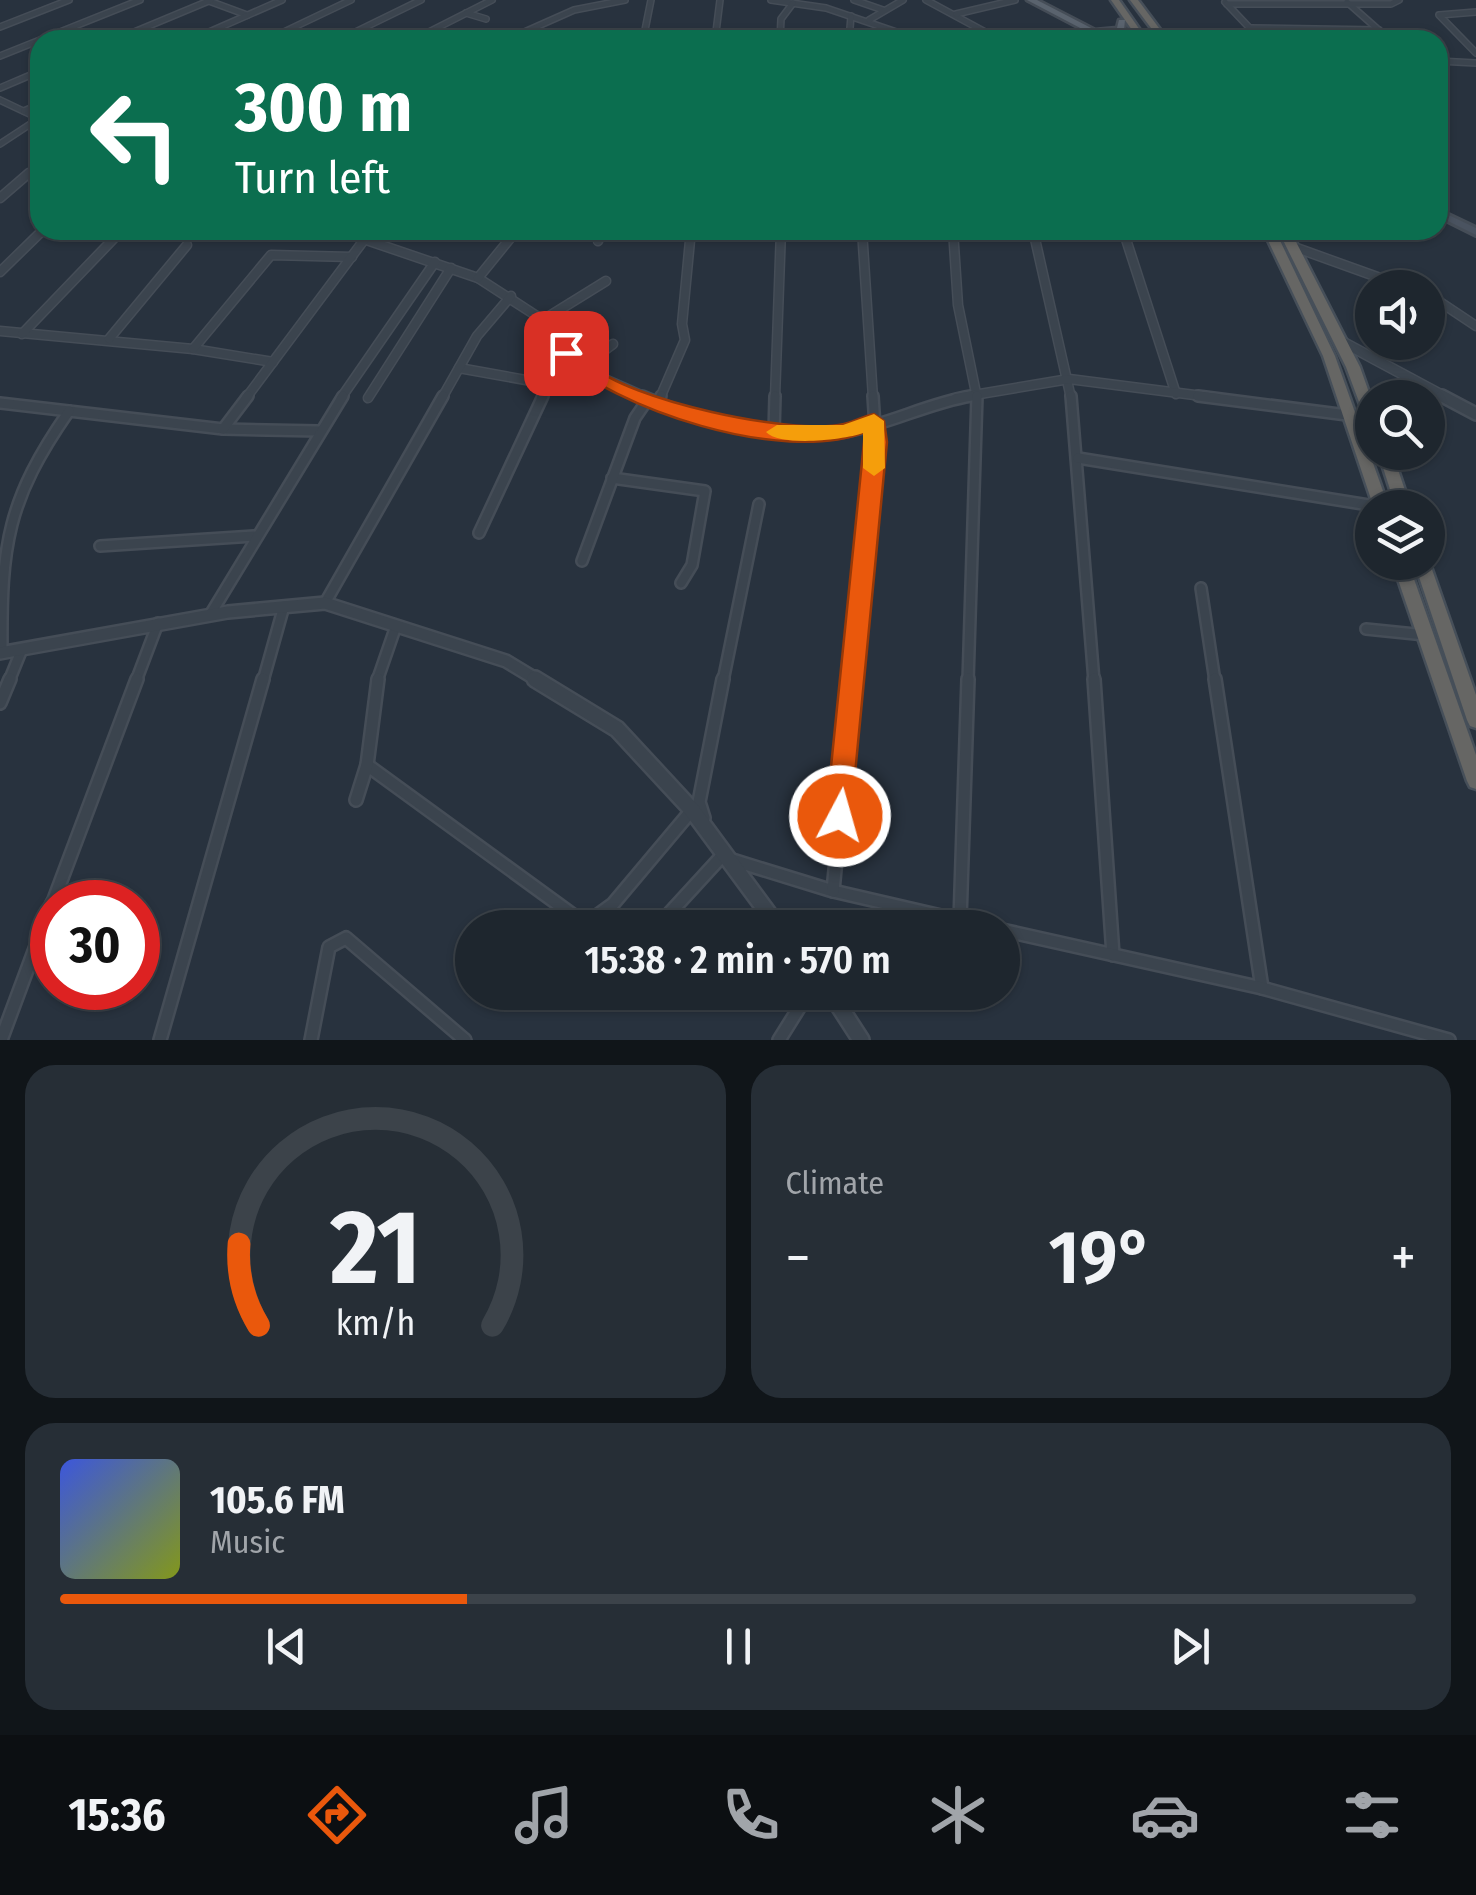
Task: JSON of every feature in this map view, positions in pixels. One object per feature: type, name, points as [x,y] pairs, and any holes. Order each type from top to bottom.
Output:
[{"type":"highway","points":[[1107,0],[1128,30]]},
{"type":"highway","points":[[1115,0],[1136,30]]},
{"type":"highway","points":[[1124,0],[1145,30]]},
{"type":"highway","points":[[1134,0],[1156,30]]},
{"type":"highway","points":[[1274,240],[1307,303],[1376,490]]},
{"type":"highway","points":[[1283,240],[1294,247],[1358,380]]},
{"type":"highway","points":[[1391,470],[1398,490]]},
{"type":"highway","points":[[1374,486],[1397,486]]},
{"type":"highway","points":[[1406,580],[1476,782]]},
{"type":"highway","points":[[1428,580],[1476,720]]},
{"type":"main road","points":[[1017,0],[1082,30]]},
{"type":"main road","points":[[1031,0],[1053,15]]},
{"type":"main road","points":[[1120,30],[1122,22]]},
{"type":"main road","points":[[1448,210],[1476,224]]},
{"type":"main road","points":[[1448,218],[1476,232]]},
{"type":"street","points":[[0,27],[70,0]]},
{"type":"street","points":[[65,30],[140,0]]},
{"type":"street","points":[[139,30],[210,0],[247,15]]},
{"type":"street","points":[[213,30],[282,0]]},
{"type":"street","points":[[288,30],[352,0]]},
{"type":"street","points":[[432,30],[492,0]]},
{"type":"street","points":[[529,30],[574,10],[625,0]]},
{"type":"street","points":[[644,30],[650,0]]},
{"type":"street","points":[[716,30],[720,0]]},
{"type":"street","points":[[772,0],[869,20],[894,30]]},
{"type":"street","points":[[854,0],[883,10]]},
{"type":"street","points":[[869,20],[903,0]]},
{"type":"street","points":[[926,0],[983,30]]},
{"type":"street","points":[[956,14],[1017,0]]},
{"type":"street","points":[[1225,2],[1391,4],[1399,0]]},
{"type":"street","points":[[358,30],[415,1]]},
{"type":"street","points":[[780,30],[781,19],[793,2]]},
{"type":"street","points":[[1225,2],[1251,28],[1379,30]]},
{"type":"street","points":[[1347,2],[1379,30]]},
{"type":"street","points":[[466,12],[486,19]]},
{"type":"street","points":[[1476,12],[1439,15],[1476,53]]},
{"type":"street","points":[[850,30],[851,16]]},
{"type":"street","points":[[0,56],[30,44]]},
{"type":"street","points":[[1448,61],[1476,62]]},
{"type":"street","points":[[0,88],[30,75]]},
{"type":"street","points":[[0,100],[30,114]]},
{"type":"street","points":[[24,111],[30,108]]},
{"type":"street","points":[[0,144],[30,125]]},
{"type":"street","points":[[0,198],[30,172]]},
{"type":"street","points":[[0,272],[33,240]]},
{"type":"street","points":[[22,334],[112,240]]},
{"type":"street","points":[[223,429],[364,240],[478,278],[543,320],[571,348],[582,368],[653,401],[715,422],[774,432],[845,432],[977,396],[1069,380],[1348,415]]},
{"type":"street","points":[[478,278],[509,240]]},
{"type":"street","points":[[582,561],[636,418],[653,401],[686,340],[682,324],[690,240]]},
{"type":"street","points":[[774,432],[781,240]]},
{"type":"street","points":[[833,891],[876,442],[863,240]]},
{"type":"street","points":[[954,240],[958,305],[977,396],[960,910]]},
{"type":"street","points":[[1036,240],[1069,380],[1078,458],[1113,955]]},
{"type":"street","points":[[1126,240],[1176,394]]},
{"type":"street","points":[[109,339],[187,245]]},
{"type":"street","points":[[1294,247],[1358,270]]},
{"type":"street","points":[[193,349],[270,255],[352,257]]},
{"type":"street","points":[[210,615],[318,432],[435,262]]},
{"type":"street","points":[[368,398],[451,268]]},
{"type":"street","points":[[543,320],[606,281]]},
{"type":"street","points":[[324,603],[477,336],[511,296]]},
{"type":"street","points":[[1445,305],[1476,326]]},
{"type":"street","points":[[0,331],[109,339],[274,362]]},
{"type":"street","points":[[1339,340],[1476,414]]},
{"type":"street","points":[[582,368],[614,344]]},
{"type":"street","points":[[478,533],[548,384],[571,348]]},
{"type":"street","points":[[1353,367],[1379,362]]},
{"type":"street","points":[[459,368],[548,384]]},
{"type":"street","points":[[0,404],[223,429],[318,432]]},
{"type":"street","points":[[68,412],[31,461],[10,506],[4,540],[1,653],[210,615],[324,603],[506,660],[618,729],[692,810],[722,856],[766,910]]},
{"type":"street","points":[[1078,458],[1180,472],[1355,505]]},
{"type":"street","points":[[612,478],[705,491],[692,565],[681,583]]},
{"type":"street","points":[[759,504],[699,802],[722,856],[833,891],[916,910]]},
{"type":"street","points":[[100,546],[254,536]]},
{"type":"street","points":[[1201,588],[1262,988]]},
{"type":"street","points":[[160,1040],[284,606]]},
{"type":"street","points":[[61,880],[158,624]]},
{"type":"street","points":[[356,800],[367,765],[373,694],[396,626]]},
{"type":"street","points":[[1366,630],[1426,636]]},
{"type":"street","points":[[0,702],[22,649]]},
{"type":"street","points":[[367,765],[577,918],[591,920],[613,904],[692,810]]},
{"type":"street","points":[[672,910],[722,856]]},
{"type":"street","points":[[1020,934],[1262,988],[1449,1040]]},
{"type":"street","points":[[311,1040],[329,947],[346,938],[465,1040]]},
{"type":"street","points":[[1,1040],[30,962]]},
{"type":"street","points":[[780,1040],[799,1010]]},
{"type":"street","points":[[842,1010],[861,1040]]},
{"type":"slow traffic","points":[[777,432],[845,432],[874,421],[874,468]]},
{"type":"route","points":[[566,353],[571,348],[582,368],[606,382],[680,413],[715,422],[774,432],[845,432],[874,421],[876,442],[840,816]]}]
